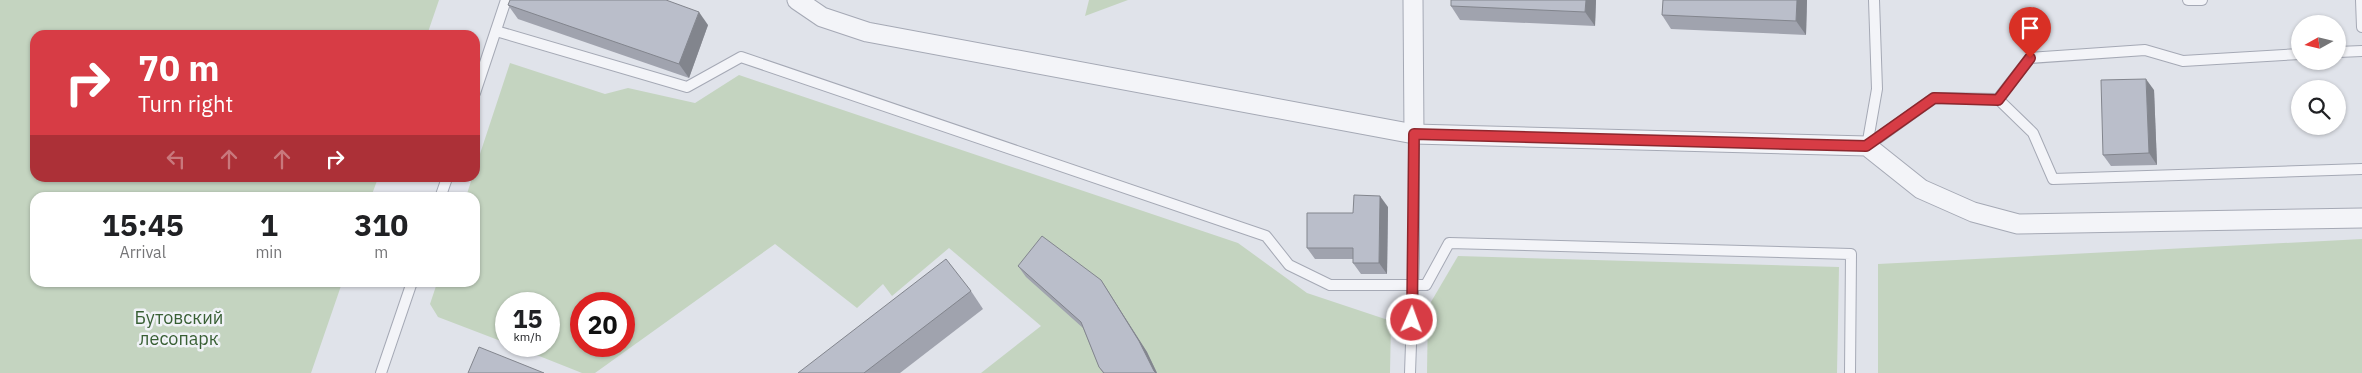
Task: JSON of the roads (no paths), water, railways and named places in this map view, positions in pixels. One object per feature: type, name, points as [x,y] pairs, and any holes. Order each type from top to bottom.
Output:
[{"type":"street","points":[[797,0],[822,17],[867,32],[1414,134],[1866,146],[1922,188],[1972,212],[2018,224],[2362,218]]},
{"type":"street","points":[[1413,0],[1414,134]]},
{"type":"lane","points":[[480,78],[506,0]]},
{"type":"lane","points":[[1866,146],[1877,89],[1874,0]]},
{"type":"lane","points":[[2188,0],[2202,0]]},
{"type":"lane","points":[[2361,0],[2362,27]]},
{"type":"lane","points":[[496,31],[687,87],[741,57],[1266,236],[1289,265],[1330,285],[1426,285],[1449,243],[1851,254],[1850,373]]},
{"type":"lane","points":[[1998,100],[2030,58],[2145,50],[2183,61],[2291,55]]},
{"type":"lane","points":[[2346,52],[2362,51]]},
{"type":"lane","points":[[1866,146],[1934,98],[1998,100],[2033,133],[2053,179],[2362,169]]},
{"type":"lane","points":[[1410,373],[1413,285],[1414,134]]},
{"type":"lane","points":[[381,373],[410,287]]},
{"type":"park label","name":"Бутовский лесопарк","points":[[179,328]]}]
